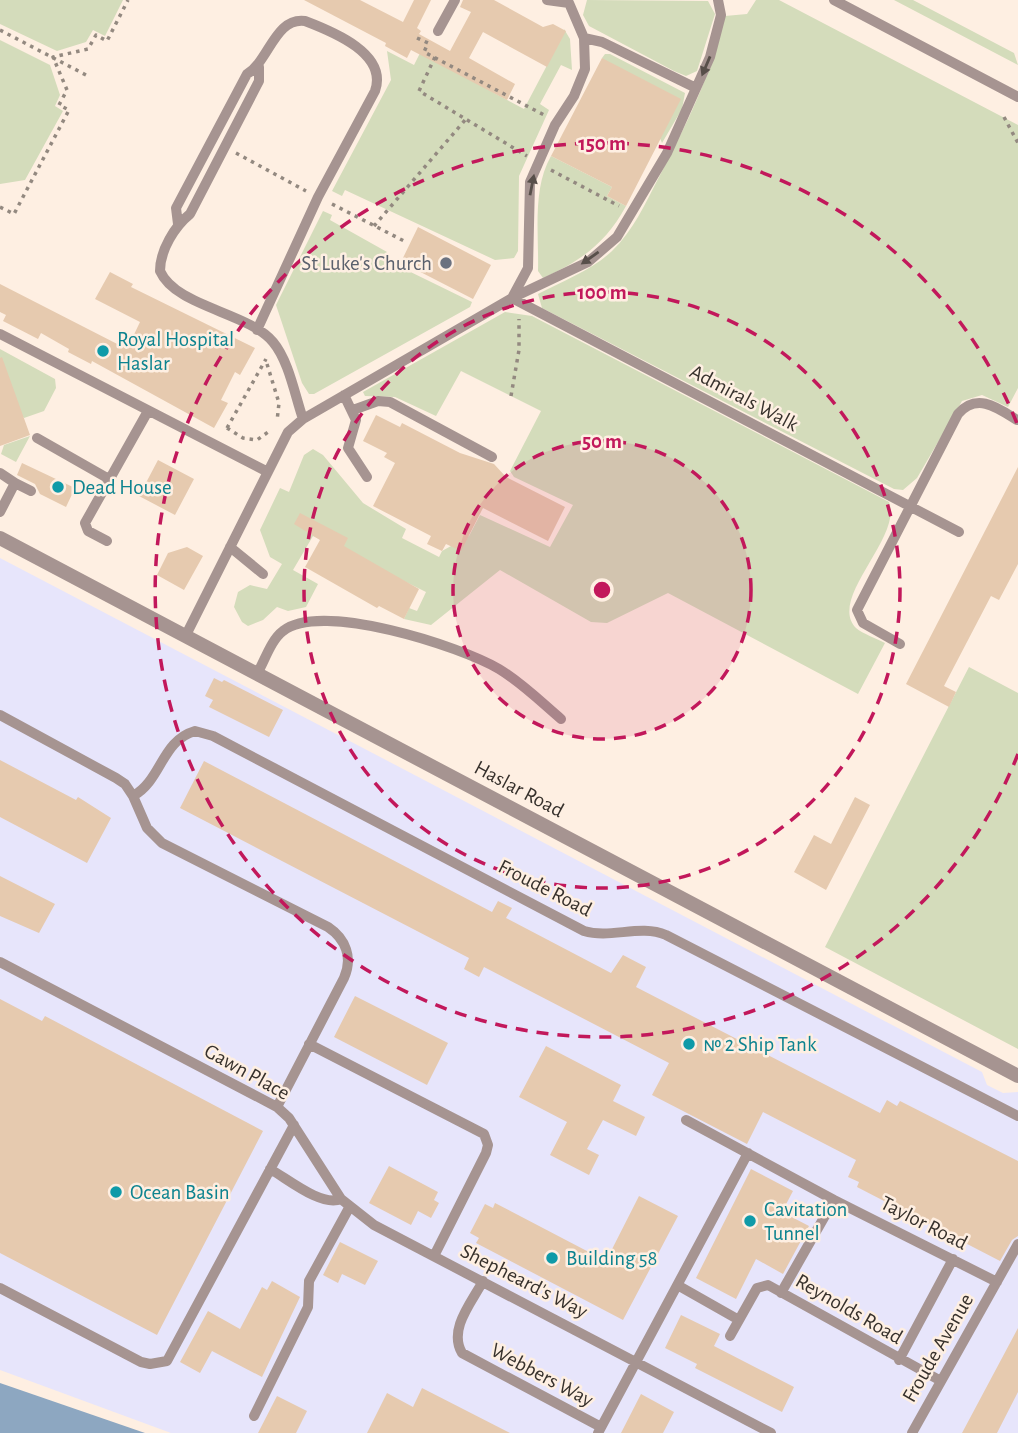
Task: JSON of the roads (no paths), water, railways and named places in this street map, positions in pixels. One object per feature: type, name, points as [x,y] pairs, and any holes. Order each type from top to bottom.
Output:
[{"type":"street","name":"Haslar Road","points":[[0,538],[1018,1076]]},
{"type":"lane","points":[[438,31],[455,0]]},
{"type":"lane","points":[[512,298],[528,268],[530,182],[555,125],[575,96],[585,69],[584,38],[570,1],[547,0]]},
{"type":"lane","points":[[186,635],[266,471],[288,432],[303,419],[512,298],[587,262],[617,237],[667,153],[710,57],[721,15],[718,0]]},
{"type":"lane","points":[[834,0],[1018,97]]},
{"type":"lane","points":[[257,330],[274,288],[379,79],[376,65],[367,53],[311,23],[299,20],[283,28],[259,67],[247,74],[176,208],[178,224],[161,259],[163,277],[173,287],[257,330],[277,346],[303,419]]},
{"type":"lane","points":[[584,38],[602,42],[696,88]]},
{"type":"lane","name":"Admirals Walk","points":[[512,298],[959,532]]},
{"type":"lane","points":[[0,334],[266,471]]},
{"type":"lane","points":[[344,395],[356,420],[348,449],[367,477]]},
{"type":"lane","points":[[353,410],[378,401],[390,402],[492,457]]},
{"type":"lane","points":[[901,644],[863,623],[858,610],[911,506],[965,407],[984,402],[1017,419]]},
{"type":"lane","points":[[107,541],[85,526],[148,411]]},
{"type":"lane","points":[[37,438],[109,479]]},
{"type":"lane","points":[[0,473],[31,491]]},
{"type":"lane","points":[[0,512],[15,482]]},
{"type":"lane","points":[[230,547],[263,574]]},
{"type":"lane","points":[[258,672],[284,631],[304,624],[335,621],[416,636],[483,661],[516,680],[561,719]]},
{"type":"lane","points":[[0,715],[125,784],[147,828],[162,843],[328,927],[341,937],[348,957],[346,972],[277,1107]]},
{"type":"lane","name":"Froude Road","points":[[133,796],[149,784],[177,739],[195,731],[213,736],[580,930],[597,934],[649,930],[666,934],[1018,1116]]},
{"type":"lane","name":"Gawn Place","points":[[0,962],[277,1107],[294,1125],[173,1353],[163,1363],[141,1362],[0,1288]]},
{"type":"lane","points":[[310,1044],[484,1134],[488,1144],[486,1153],[433,1256]]},
{"type":"lane","name":"Taylor Road","points":[[686,1119],[834,1199],[997,1282]]},
{"type":"lane","name":"Shepheard's Way","points":[[294,1125],[341,1199],[349,1208],[374,1225],[771,1433]]},
{"type":"lane","name":"Webbers Way","points":[[483,1280],[457,1330],[457,1342],[462,1353],[600,1430],[635,1360],[679,1286],[748,1153]]},
{"type":"lane","points":[[270,1169],[325,1200],[341,1199]]},
{"type":"lane","points":[[781,1293],[834,1199]]},
{"type":"lane","points":[[254,1416],[308,1307],[309,1281],[349,1208]]},
{"type":"lane","points":[[997,1282],[1018,1244]]},
{"type":"lane","points":[[899,1360],[953,1259]]},
{"type":"lane","name":"Froude Avenue","points":[[912,1433],[997,1282]]},
{"type":"lane","name":"Reynolds Road","points":[[739,1320],[760,1286],[768,1285],[940,1381]]},
{"type":"lane","points":[[679,1286],[739,1320],[730,1336]]},
{"type":"place","name":"St Luke's Church","points":[[446,263]]},
{"type":"place","name":"Royal Hospital Haslar","points":[[103,351]]},
{"type":"place","name":"Dead House","points":[[58,487]]},
{"type":"place","name":"№ 2 Ship Tank","points":[[689,1044]]},
{"type":"place","name":"Ocean Basin","points":[[116,1192]]},
{"type":"place","name":"Cavitation Tunnel","points":[[750,1221]]},
{"type":"place","name":"Building 58","points":[[552,1258]]}]
